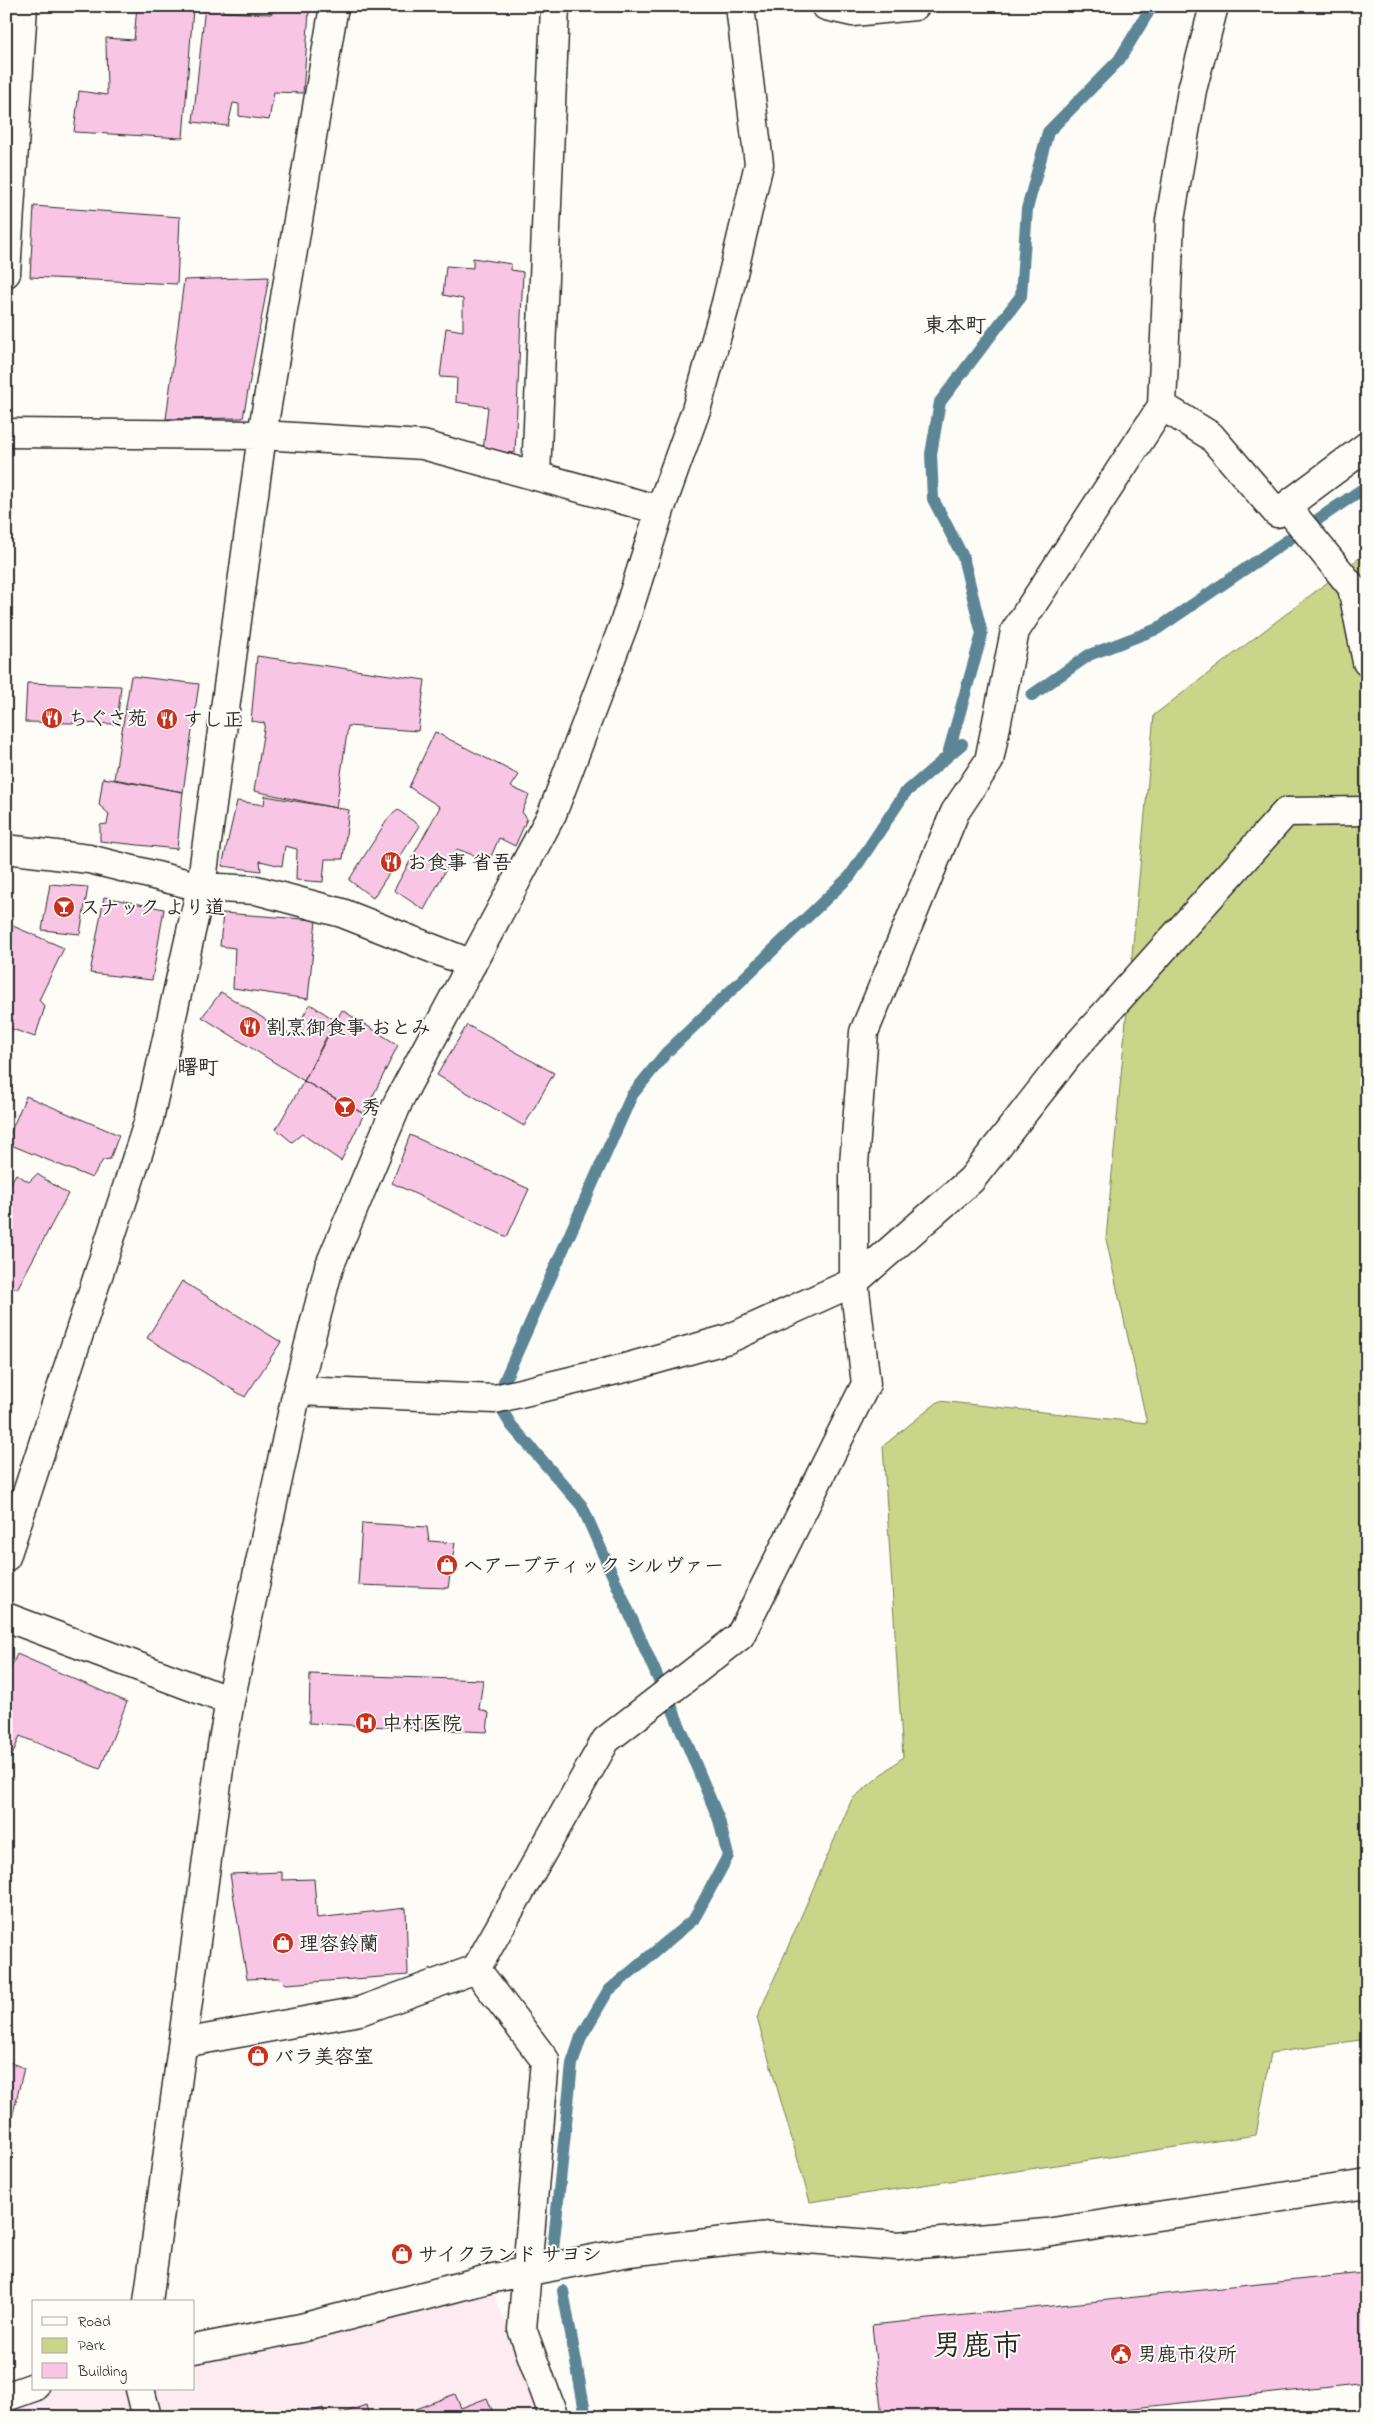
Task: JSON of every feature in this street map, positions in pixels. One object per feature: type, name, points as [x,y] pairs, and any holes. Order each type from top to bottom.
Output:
[{"type":"street","points":[[6,273],[23,6]]},
{"type":"street","points":[[6,1557],[148,1123],[200,887],[262,435],[334,6]]},
{"type":"street","points":[[536,476],[555,6]]},
{"type":"street","points":[[148,2300],[230,1701],[297,1391],[329,1267],[399,1100],[552,814],[624,624],[660,510],[696,410],[726,303],[759,164],[740,6]]},
{"type":"street","points":[[826,6],[853,12],[915,6]]},
{"type":"street","points":[[183,2043],[360,2011],[476,1969],[606,1740],[740,1636],[866,1384],[854,1282],[854,1164],[864,1032],[955,812],[989,761],[1015,632],[1162,406],[1170,220],[1192,90],[1214,6]]},
{"type":"street","points":[[1162,406],[1211,436],[1278,513],[1367,446]]},
{"type":"street","points":[[6,433],[262,435],[423,445],[660,510]]},
{"type":"street","points":[[1286,506],[1352,587],[1367,662]]},
{"type":"street","points":[[297,1391],[495,1399],[626,1368],[728,1339],[854,1282],[971,1180],[1071,1052],[1286,812],[1367,811]]},
{"type":"street","points":[[6,849],[89,859],[200,887],[256,890],[342,913],[472,964]]},
{"type":"street","points":[[6,1617],[230,1701]]},
{"type":"street","points":[[476,1969],[545,2060],[522,2329],[554,2417]]},
{"type":"street","points":[[195,2349],[301,2328],[488,2280],[629,2252],[769,2236],[897,2246],[1046,2233],[1367,2184]]},
{"type":"street","points":[[6,2397],[32,2388]]},
{"type":"street","points":[[140,2390],[146,2417]]},
{"type":"shaded area","points":[[488,2279],[543,2417],[6,2417],[6,2404],[37,2390],[195,2390],[195,2347]]},
{"type":"green space","points":[[1367,552],[1367,2039],[1271,2053],[1256,2135],[810,2202],[757,2018],[852,1799],[903,1757],[883,1446],[939,1401],[1147,1423],[1106,1239],[1154,715]]},
{"type":"building","points":[[137,6],[193,8],[183,138],[74,132],[79,91],[107,95],[106,38],[134,40]]},
{"type":"building","points":[[205,6],[222,6],[223,12],[271,14],[278,8],[309,12],[303,93],[274,92],[269,120],[239,116],[239,104],[233,103],[228,126],[193,122]]},
{"type":"building","points":[[34,206],[180,217],[177,284],[30,277]]},
{"type":"building","points":[[473,258],[511,264],[511,270],[523,272],[515,453],[483,451],[488,407],[456,402],[457,378],[440,377],[446,328],[463,331],[463,299],[443,295],[446,266],[473,268]]},
{"type":"building","points":[[269,277],[243,418],[166,419],[184,280]]},
{"type":"building","points":[[257,656],[425,680],[418,731],[348,726],[336,808],[254,791],[265,723],[251,721]]},
{"type":"building","points":[[131,676],[199,684],[183,792],[114,779]]},
{"type":"building","points":[[27,683],[121,686],[117,724],[25,722]]},
{"type":"building","points":[[435,732],[519,775],[511,787],[529,795],[522,812],[527,819],[515,846],[499,838],[489,861],[457,849],[424,910],[394,890],[440,807],[409,787]]},
{"type":"building","points":[[103,778],[183,792],[177,849],[100,841],[100,825],[107,824],[109,814],[99,805]]},
{"type":"building","points":[[265,796],[349,810],[343,859],[325,859],[323,882],[296,880],[297,849],[285,846],[282,866],[260,861],[261,871],[222,866],[237,801],[264,805]]},
{"type":"building","points":[[398,810],[420,826],[373,898],[349,880],[389,817]]},
{"type":"building","points":[[50,884],[88,887],[80,934],[42,930]]},
{"type":"building","points":[[104,897],[164,909],[152,980],[90,973]]},
{"type":"building","points":[[223,913],[316,920],[308,999],[233,988],[235,948],[220,946]]},
{"type":"building","points":[[6,923],[64,948],[39,1000],[45,1007],[35,1037],[6,1027]]},
{"type":"building","points":[[221,992],[292,1036],[310,1004],[335,1020],[304,1081],[202,1017]]},
{"type":"building","points":[[342,1010],[398,1045],[364,1114],[304,1081]]},
{"type":"building","points":[[467,1025],[554,1073],[524,1126],[437,1075]]},
{"type":"building","points":[[304,1081],[364,1114],[341,1161],[302,1134],[292,1142],[276,1129]]},
{"type":"building","points":[[26,1096],[119,1135],[110,1159],[103,1160],[92,1178],[6,1143]]},
{"type":"building","points":[[410,1135],[529,1189],[507,1237],[392,1183]]},
{"type":"building","points":[[16,1174],[29,1182],[37,1174],[68,1194],[17,1289],[6,1283],[6,1187],[8,1188]]},
{"type":"building","points":[[182,1281],[281,1342],[245,1397],[147,1338]]},
{"type":"building","points":[[362,1523],[427,1527],[429,1541],[455,1543],[448,1588],[358,1585]]},
{"type":"building","points":[[17,1654],[127,1702],[100,1769],[20,1736],[11,1758],[6,1756],[6,1678]]},
{"type":"building","points":[[310,1674],[483,1680],[479,1709],[489,1713],[487,1732],[309,1723]]},
{"type":"building","points":[[282,1872],[282,1880],[314,1879],[317,1918],[406,1908],[408,1975],[286,1984],[280,1978],[247,1979],[230,1874]]},
{"type":"building","points":[[6,2061],[24,2068],[8,2134],[6,2132]]},
{"type":"building","name":"男鹿市役所","points":[[1363,2273],[1367,2305],[1367,2383],[1050,2417],[882,2417],[872,2325]]},
{"type":"building","points":[[455,2394],[461,2408],[487,2398],[495,2417],[412,2417],[410,2411]]},
{"type":"building","points":[[366,2405],[369,2417],[341,2417],[340,2414]]},
{"type":"building","points":[[323,2408],[325,2417],[293,2417]]},
{"type":"waterway","points":[[948,754],[982,634],[963,557],[933,499],[931,454],[940,402],[1021,296],[1027,209],[1048,132],[1119,60],[1152,6]]},
{"type":"waterway","points":[[1032,695],[1089,655],[1157,629],[1367,486]]},
{"type":"waterway","points":[[503,1384],[632,1095],[666,1053],[850,876],[905,793],[962,744]]},
{"type":"waterway","points":[[502,1410],[511,1425],[582,1506],[661,1685]]},
{"type":"waterway","points":[[553,2250],[572,2064],[581,2037],[608,1991],[694,1919],[728,1856],[719,1820],[670,1703]]},
{"type":"waterway","points":[[563,2291],[586,2417]]},
{"type":"place","name":"ちぐさ苑","points":[[52,718]]},
{"type":"place","name":"すし正","points":[[167,719]]},
{"type":"place","name":"お食事 省吾","points":[[391,862]]},
{"type":"place","name":"スナック より道","points":[[64,907]]},
{"type":"place","name":"割烹御食事 おとみ","points":[[250,1027]]},
{"type":"place","name":"秀","points":[[345,1107]]},
{"type":"place","name":"ヘアーブティック シルヴァー","points":[[447,1565]]},
{"type":"place","name":"中村医院","points":[[366,1723]]},
{"type":"place","name":"理容鈴蘭","points":[[283,1943]]},
{"type":"place","name":"バラ美容室","points":[[258,2056]]},
{"type":"place","name":"サイクランド サヨシ","points":[[402,2254]]},
{"type":"place","name":"男鹿市役所","points":[[1121,2354]]},
{"type":"district","name":"東本町","points":[[955,325]]},
{"type":"district","name":"曙町","points":[[198,1067]]},
{"type":"district","name":"男鹿市","points":[[977,2345]]}]
